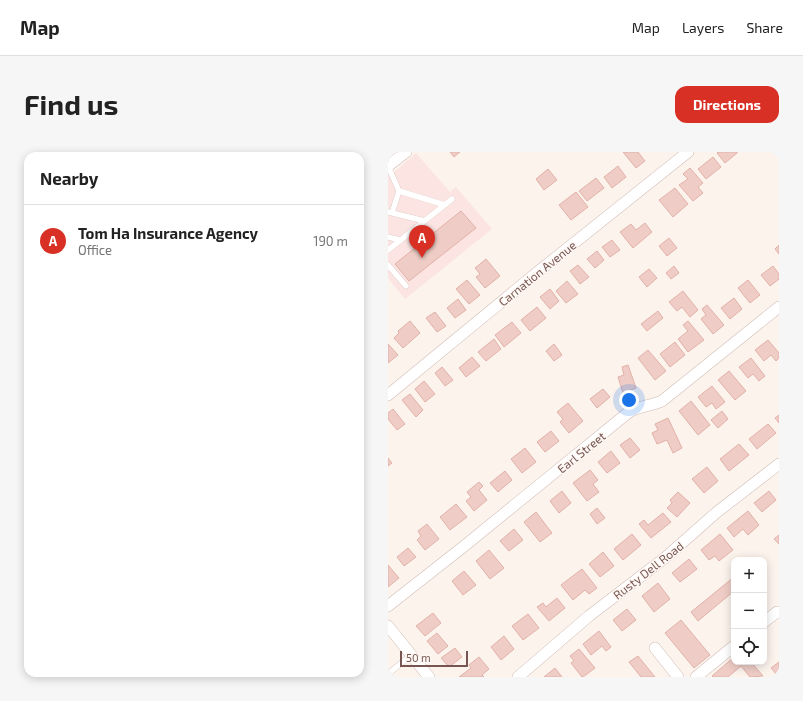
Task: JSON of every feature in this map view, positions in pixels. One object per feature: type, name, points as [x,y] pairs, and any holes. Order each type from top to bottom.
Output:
[{"type":"street","points":[[388,166],[406,152]]},
{"type":"street","name":"Carnation Avenue","points":[[388,395],[545,266],[688,152]]},
{"type":"street","name":"Earl Street","points":[[388,606],[457,552],[629,412],[634,409],[655,405],[662,401],[779,307]]},
{"type":"street","name":"Rusty Dell Road","points":[[518,677],[589,616],[666,557],[717,512],[779,464]]},
{"type":"street","points":[[767,620],[777,612]]},
{"type":"street","points":[[388,626],[430,677]]},
{"type":"street","points":[[655,648],[678,677]]},
{"type":"street","points":[[696,677],[731,648]]},
{"type":"lane","points":[[388,166],[399,191],[390,213],[424,221]]},
{"type":"lane","points":[[399,191],[445,205]]},
{"type":"lane","points":[[388,250],[452,199]]},
{"type":"lane","points":[[388,238],[400,240]]},
{"type":"lane","points":[[388,265],[406,286]]},
{"type":"lane","points":[[388,674],[411,654]]},
{"type":"shaded area","points":[[416,153],[450,192],[456,187],[492,229],[405,299],[388,278],[388,175],[392,174]]},
{"type":"building","points":[[450,152],[460,152],[454,157]]},
{"type":"building","points":[[623,152],[638,152],[645,161],[636,168]]},
{"type":"building","points":[[717,153],[737,153],[725,163]]},
{"type":"building","points":[[713,157],[721,167],[706,179],[698,169]]},
{"type":"building","points":[[618,166],[626,177],[612,188],[604,177]]},
{"type":"building","points":[[690,168],[703,183],[698,187],[703,193],[693,201],[679,185],[688,179],[683,174]]},
{"type":"building","points":[[548,169],[557,180],[544,190],[536,179]]},
{"type":"building","points":[[596,178],[604,188],[587,201],[579,191]]},
{"type":"building","points":[[675,188],[688,204],[673,217],[659,200]]},
{"type":"building","points":[[576,192],[588,207],[571,220],[559,205]]},
{"type":"building","points":[[461,211],[476,228],[409,281],[395,264]]},
{"type":"building","points":[[645,223],[652,232],[633,248],[620,232],[631,224],[636,230]]},
{"type":"building","points":[[669,238],[677,248],[667,256],[659,246]]},
{"type":"building","points":[[612,240],[620,250],[610,257],[602,247]]},
{"type":"building","points":[[779,245],[779,254],[775,249]]},
{"type":"building","points":[[597,251],[604,260],[595,268],[587,259]]},
{"type":"building","points":[[486,259],[500,276],[485,288],[476,277],[480,274],[475,268]]},
{"type":"building","points":[[578,265],[589,277],[580,284],[570,271]]},
{"type":"building","points":[[674,266],[679,273],[671,279],[666,273]]},
{"type":"building","points":[[773,266],[779,274],[779,279],[770,286],[761,275]]},
{"type":"building","points":[[649,269],[657,278],[647,287],[639,277]]},
{"type":"building","points":[[467,280],[480,295],[469,304],[456,289]]},
{"type":"building","points":[[748,280],[760,295],[750,303],[738,288]]},
{"type":"building","points":[[567,281],[578,294],[566,303],[556,291]]},
{"type":"building","points":[[550,289],[559,301],[550,309],[540,297]]},
{"type":"building","points":[[683,291],[698,310],[690,317],[682,307],[677,311],[669,302]]},
{"type":"building","points":[[734,298],[742,309],[730,319],[721,308]]},
{"type":"building","points":[[458,299],[466,310],[455,318],[447,308]]},
{"type":"building","points":[[707,305],[724,325],[713,334],[701,319],[706,315],[702,309]]},
{"type":"building","points":[[537,307],[546,318],[530,331],[521,320]]},
{"type":"building","points":[[658,311],[663,318],[647,331],[641,324]]},
{"type":"building","points":[[435,312],[446,326],[437,332],[426,318]]},
{"type":"building","points":[[410,321],[420,333],[403,348],[394,338],[399,333],[398,331]]},
{"type":"building","points":[[688,321],[704,340],[688,352],[678,339],[688,331],[683,325]]},
{"type":"building","points":[[512,322],[521,333],[504,347],[495,335]]},
{"type":"building","points":[[494,339],[501,349],[486,361],[478,352]]},
{"type":"building","points":[[768,340],[779,353],[779,358],[776,361],[771,355],[764,361],[755,350]]},
{"type":"building","points":[[675,342],[685,355],[670,367],[660,354]]},
{"type":"building","points":[[388,344],[398,355],[388,363]]},
{"type":"building","points":[[554,344],[562,355],[554,361],[546,351]]},
{"type":"building","points":[[648,350],[666,371],[655,380],[638,358]]},
{"type":"building","points":[[472,357],[480,366],[466,377],[459,368]]},
{"type":"building","points":[[751,358],[765,376],[759,381],[753,374],[748,378],[739,367]]},
{"type":"building","points":[[628,365],[636,388],[623,393],[618,377],[624,375],[622,367]]},
{"type":"building","points":[[442,367],[453,380],[445,386],[435,373]]},
{"type":"building","points":[[729,371],[746,391],[735,400],[718,380]]},
{"type":"building","points":[[424,381],[435,394],[425,402],[415,389]]},
{"type":"building","points":[[712,386],[725,402],[716,409],[712,403],[706,407],[698,397]]},
{"type":"building","points":[[603,389],[610,397],[597,408],[590,399]]},
{"type":"building","points":[[410,394],[423,410],[416,417],[402,400]]},
{"type":"building","points":[[691,401],[710,425],[698,435],[679,411]]},
{"type":"building","points":[[568,403],[583,421],[569,433],[560,422],[563,419],[557,412]]},
{"type":"building","points":[[393,409],[405,424],[397,430],[388,419],[388,413]]},
{"type":"building","points":[[722,411],[728,419],[718,428],[711,420]]},
{"type":"building","points":[[779,415],[779,423],[775,418]]},
{"type":"building","points":[[668,418],[682,448],[673,453],[667,440],[657,444],[652,433],[658,430],[655,424]]},
{"type":"building","points":[[768,424],[776,433],[757,449],[749,439]]},
{"type":"building","points":[[551,431],[559,441],[545,452],[537,442]]},
{"type":"building","points":[[630,438],[640,450],[630,458],[620,445]]},
{"type":"building","points":[[739,444],[749,455],[729,471],[720,459]]},
{"type":"building","points":[[525,448],[536,462],[522,473],[511,459]]},
{"type":"building","points":[[611,451],[620,463],[607,473],[598,462]]},
{"type":"building","points":[[388,458],[392,463],[388,466]]},
{"type":"building","points":[[707,467],[718,481],[704,493],[692,479]]},
{"type":"building","points":[[590,470],[598,480],[593,484],[599,492],[587,501],[573,483]]},
{"type":"building","points":[[505,471],[512,480],[498,492],[490,483]]},
{"type":"building","points":[[479,482],[483,486],[479,490],[487,500],[474,511],[466,501],[471,497],[467,492]]},
{"type":"building","points":[[562,491],[571,503],[559,513],[550,501]]},
{"type":"building","points":[[769,491],[776,500],[762,512],[754,503]]},
{"type":"building","points":[[678,492],[690,503],[677,517],[667,508],[672,503],[670,500]]},
{"type":"building","points":[[456,504],[467,517],[450,530],[440,517]]},
{"type":"building","points":[[597,508],[605,518],[597,524],[590,514]]},
{"type":"building","points":[[748,511],[759,525],[748,535],[743,529],[734,537],[727,528]]},
{"type":"building","points":[[536,512],[552,533],[540,542],[524,522]]},
{"type":"building","points":[[663,513],[671,522],[651,538],[639,524],[644,520],[648,525]]},
{"type":"building","points":[[427,524],[439,539],[425,550],[417,540],[421,536],[418,531]]},
{"type":"building","points":[[514,529],[523,540],[509,551],[500,541]]},
{"type":"building","points":[[632,534],[641,545],[623,560],[614,549]]},
{"type":"building","points":[[720,534],[733,550],[719,561],[715,556],[709,560],[701,550]]},
{"type":"building","points":[[779,535],[779,544],[774,539]]},
{"type":"building","points":[[408,548],[416,557],[404,566],[397,557]]},
{"type":"building","points":[[489,550],[504,568],[490,579],[476,561]]},
{"type":"building","points":[[603,552],[614,566],[600,577],[589,564]]},
{"type":"building","points":[[689,559],[697,569],[680,582],[672,573]]},
{"type":"building","points":[[388,565],[399,578],[388,587]]},
{"type":"building","points":[[582,569],[597,588],[589,594],[585,590],[573,600],[561,585]]},
{"type":"building","points":[[464,571],[476,585],[463,595],[452,581]]},
{"type":"building","points":[[731,579],[731,594],[698,621],[691,612]]},
{"type":"building","points":[[658,583],[670,599],[654,612],[642,596]]},
{"type":"building","points":[[557,598],[565,608],[549,621],[537,607],[543,603],[546,607]]},
{"type":"building","points":[[627,609],[636,620],[622,631],[613,620]]},
{"type":"building","points":[[433,613],[441,623],[425,636],[416,626]]},
{"type":"building","points":[[528,614],[539,628],[523,640],[512,626]]},
{"type":"building","points":[[681,620],[710,655],[694,668],[665,633]]},
{"type":"building","points":[[599,631],[611,647],[606,651],[602,646],[591,655],[583,644]]},
{"type":"building","points":[[437,633],[448,646],[438,654],[427,641]]},
{"type":"building","points":[[504,636],[514,649],[501,660],[491,647]]},
{"type":"building","points":[[455,648],[462,657],[449,667],[441,658]]},
{"type":"building","points":[[579,649],[595,668],[583,677],[571,663],[574,661],[570,656]]},
{"type":"building","points":[[638,656],[655,677],[641,677],[629,662]]},
{"type":"building","points":[[479,657],[489,669],[482,675],[484,677],[459,677],[471,668],[469,665]]},
{"type":"building","points":[[731,660],[731,665],[754,665],[763,676],[750,677],[741,666],[728,677],[712,676]]},
{"type":"building","points":[[779,662],[779,676],[778,676],[771,668]]},
{"type":"building","points":[[555,668],[562,677],[544,677]]},
{"type":"place","name":"Tom Ha Insurance Agency","points":[[422,258]]}]
